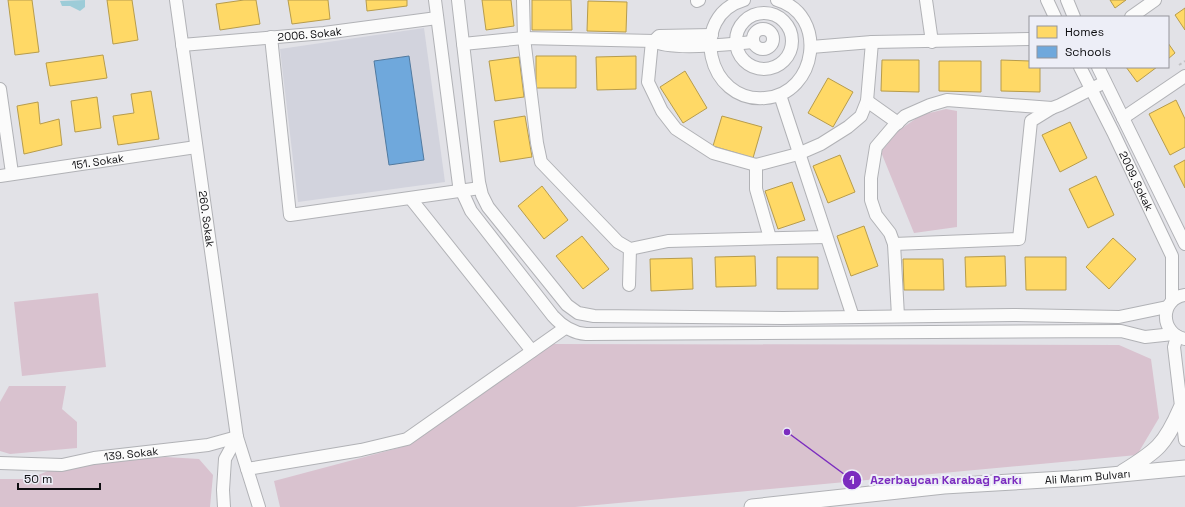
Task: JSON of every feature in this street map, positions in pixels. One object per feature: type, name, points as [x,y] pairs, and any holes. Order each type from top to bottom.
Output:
[{"type":"main road","points":[[1118,474],[1157,450],[1167,437],[1181,408]]},
{"type":"main road","name":"Ali Marım Bulvarı","points":[[752,507],[944,486],[1185,468]]},
{"type":"street","name":"260. Sokak","points":[[176,0],[237,437],[259,507]]},
{"type":"street","points":[[435,0],[462,192],[471,212],[553,316],[565,328],[579,334],[1121,331],[1145,337],[1178,336],[1174,347],[1185,440]]},
{"type":"street","points":[[458,0],[480,188],[488,207],[554,290],[578,313],[594,316],[853,317],[1013,315],[1119,317],[1170,304],[1185,295]]},
{"type":"street","points":[[523,0],[524,38],[537,143],[541,162],[618,242],[630,249],[668,241],[826,237]]},
{"type":"street","points":[[744,0],[728,9],[718,20],[711,40],[712,61],[717,74],[726,85],[738,93],[752,97],[766,98],[780,94],[795,85],[806,70],[810,59],[811,47],[809,33],[805,24],[793,9],[777,0]]},
{"type":"street","points":[[926,0],[932,42]]},
{"type":"street","points":[[1047,0],[1055,16]]},
{"type":"street","points":[[1067,0],[1074,16]]},
{"type":"street","points":[[1132,16],[1155,0]]},
{"type":"street","points":[[759,13],[770,13],[780,18],[790,31],[792,41],[788,56],[782,63],[768,69],[753,67],[744,62],[738,54],[736,44],[736,35],[740,24],[749,17],[759,13]]},
{"type":"street","name":"2006. Sokak","points":[[182,45],[324,33],[437,18]]},
{"type":"street","points":[[463,44],[524,38],[653,41],[660,45],[711,40],[736,44],[753,42],[758,48],[765,50],[772,46],[774,38],[805,24]]},
{"type":"street","points":[[271,37],[290,215],[462,192],[480,188]]},
{"type":"street","points":[[811,47],[872,42],[1029,39]]},
{"type":"street","points":[[653,41],[648,82],[662,111],[676,129],[713,153],[756,165],[798,154],[821,144],[848,127],[861,116],[867,101],[872,42]]},
{"type":"street","name":"2009. Sokak","points":[[1080,68],[1113,132],[1172,256],[1170,304],[1166,321],[1178,336]]},
{"type":"street","name":"2009. Sokak","points":[[1098,68],[1185,244]]},
{"type":"street","points":[[1113,132],[1125,121],[1185,76]]},
{"type":"street","points":[[894,244],[1018,239],[1031,121],[1052,108],[1105,82]]},
{"type":"street","points":[[0,89],[6,175]]},
{"type":"street","points":[[780,94],[798,154],[853,317]]},
{"type":"street","points":[[898,316],[894,244],[890,233],[876,215],[871,200],[871,178],[876,147],[898,123],[912,113],[947,100],[1052,108]]},
{"type":"street","points":[[867,101],[898,123]]},
{"type":"street","name":"151. Sokak","points":[[6,175],[196,146]]},
{"type":"street","points":[[756,165],[756,189],[770,238]]},
{"type":"street","points":[[411,198],[532,351]]},
{"type":"street","points":[[629,285],[630,249]]},
{"type":"street","points":[[247,469],[361,450],[407,440],[565,328]]},
{"type":"street","points":[[224,507],[223,490],[225,459],[237,437]]},
{"type":"street","name":"139. Sokak","points":[[0,463],[62,465],[94,458],[208,445],[237,437]]},
{"type":"shaded area","points":[[424,28],[445,182],[298,202],[280,49]]},
{"type":"shaded area","points":[[946,109],[957,111],[957,227],[914,233],[881,152],[898,131],[921,115]]},
{"type":"shaded area","points":[[98,293],[106,367],[22,376],[14,302]]},
{"type":"shaded area","points":[[548,344],[1119,345],[1151,359],[1159,418],[1137,455],[575,507],[280,507],[274,481],[402,447]]},
{"type":"shaded area","points":[[9,386],[66,386],[62,409],[77,422],[77,448],[10,454],[0,451],[0,402]]},
{"type":"shaded area","points":[[166,457],[199,459],[213,475],[210,507],[0,507],[0,479],[29,479],[62,465]]},
{"type":"water","points":[[85,0],[85,7],[80,11],[70,6],[62,6],[60,1]]},
{"type":"building: Homes","points":[[8,0],[32,0],[39,52],[15,55]]},
{"type":"building: Homes","points":[[107,0],[132,0],[138,40],[113,44]]},
{"type":"building: Homes","points":[[256,0],[260,24],[220,30],[216,4]]},
{"type":"building: Homes","points":[[288,0],[328,0],[330,19],[292,24]]},
{"type":"building: Homes","points":[[366,0],[407,0],[407,6],[367,11]]},
{"type":"building: Homes","points":[[482,0],[511,0],[514,26],[486,30]]},
{"type":"building: Homes","points":[[532,0],[571,0],[572,30],[532,30]]},
{"type":"building: Homes","points":[[1110,0],[1126,0],[1115,8]]},
{"type":"building: Homes","points":[[588,1],[627,2],[626,32],[587,31]]},
{"type":"building: Homes","points":[[1185,8],[1185,30],[1175,15]]},
{"type":"building: Homes","points":[[1169,44],[1175,53],[1169,58]]},
{"type":"building: Homes","points":[[103,55],[107,78],[50,86],[46,63]]},
{"type":"building: Homes","points":[[536,56],[576,56],[576,88],[536,88]]},
{"type":"building: Homes","points":[[636,56],[636,89],[597,90],[596,57]]},
{"type":"building: Homes","points":[[519,57],[524,97],[495,101],[489,61]]},
{"type":"building: Homes","points":[[882,60],[919,60],[919,92],[881,91]]},
{"type":"building: Homes","points":[[1001,60],[1029,61],[1029,68],[1040,68],[1040,92],[1001,91]]},
{"type":"building: Homes","points":[[939,61],[981,61],[981,92],[939,91]]},
{"type":"building: Homes","points":[[1127,68],[1156,68],[1137,82]]},
{"type":"building: Homes","points":[[685,71],[707,108],[683,123],[660,87]]},
{"type":"building: Homes","points":[[828,78],[853,92],[833,127],[808,113]]},
{"type":"building: Homes","points":[[151,91],[159,139],[118,145],[113,116],[134,113],[131,94]]},
{"type":"building: Homes","points":[[97,97],[101,128],[75,132],[71,101]]},
{"type":"building: Homes","points":[[1176,100],[1185,119],[1185,147],[1170,155],[1149,114]]},
{"type":"building: Homes","points":[[38,102],[40,124],[59,119],[62,145],[24,154],[17,106]]},
{"type":"building: Homes","points":[[525,116],[532,157],[500,162],[494,121]]},
{"type":"building: Homes","points":[[722,116],[762,127],[753,158],[713,146]]},
{"type":"building: Homes","points":[[1070,122],[1087,158],[1060,172],[1042,135]]},
{"type":"building: Homes","points":[[840,155],[855,192],[828,203],[813,166]]},
{"type":"building: Homes","points":[[1185,160],[1185,188],[1174,166]]},
{"type":"building: Homes","points":[[1096,176],[1114,215],[1088,228],[1069,189]]},
{"type":"building: Homes","points":[[792,182],[805,220],[778,229],[765,191]]},
{"type":"building: Homes","points":[[542,186],[568,220],[544,239],[518,206]]},
{"type":"building: Homes","points":[[864,226],[878,266],[851,276],[837,236]]},
{"type":"building: Homes","points":[[582,236],[609,269],[583,289],[556,256]]},
{"type":"building: Homes","points":[[1113,238],[1136,259],[1109,289],[1086,267]]},
{"type":"building: Homes","points":[[755,256],[756,286],[716,287],[715,257]]},
{"type":"building: Homes","points":[[1005,256],[1006,286],[966,287],[965,257]]},
{"type":"building: Homes","points":[[777,257],[818,257],[818,289],[777,289]]},
{"type":"building: Homes","points":[[1025,257],[1066,257],[1066,290],[1026,290]]},
{"type":"building: Homes","points":[[692,258],[693,289],[651,291],[650,259]]},
{"type":"building: Homes","points":[[903,259],[943,259],[944,290],[904,290]]},
{"type":"building: Schools","points":[[409,56],[424,160],[389,165],[374,61]]},
{"type":"place","name":"Azerbaycan Karabağ Parkı","points":[[787,432]]}]
